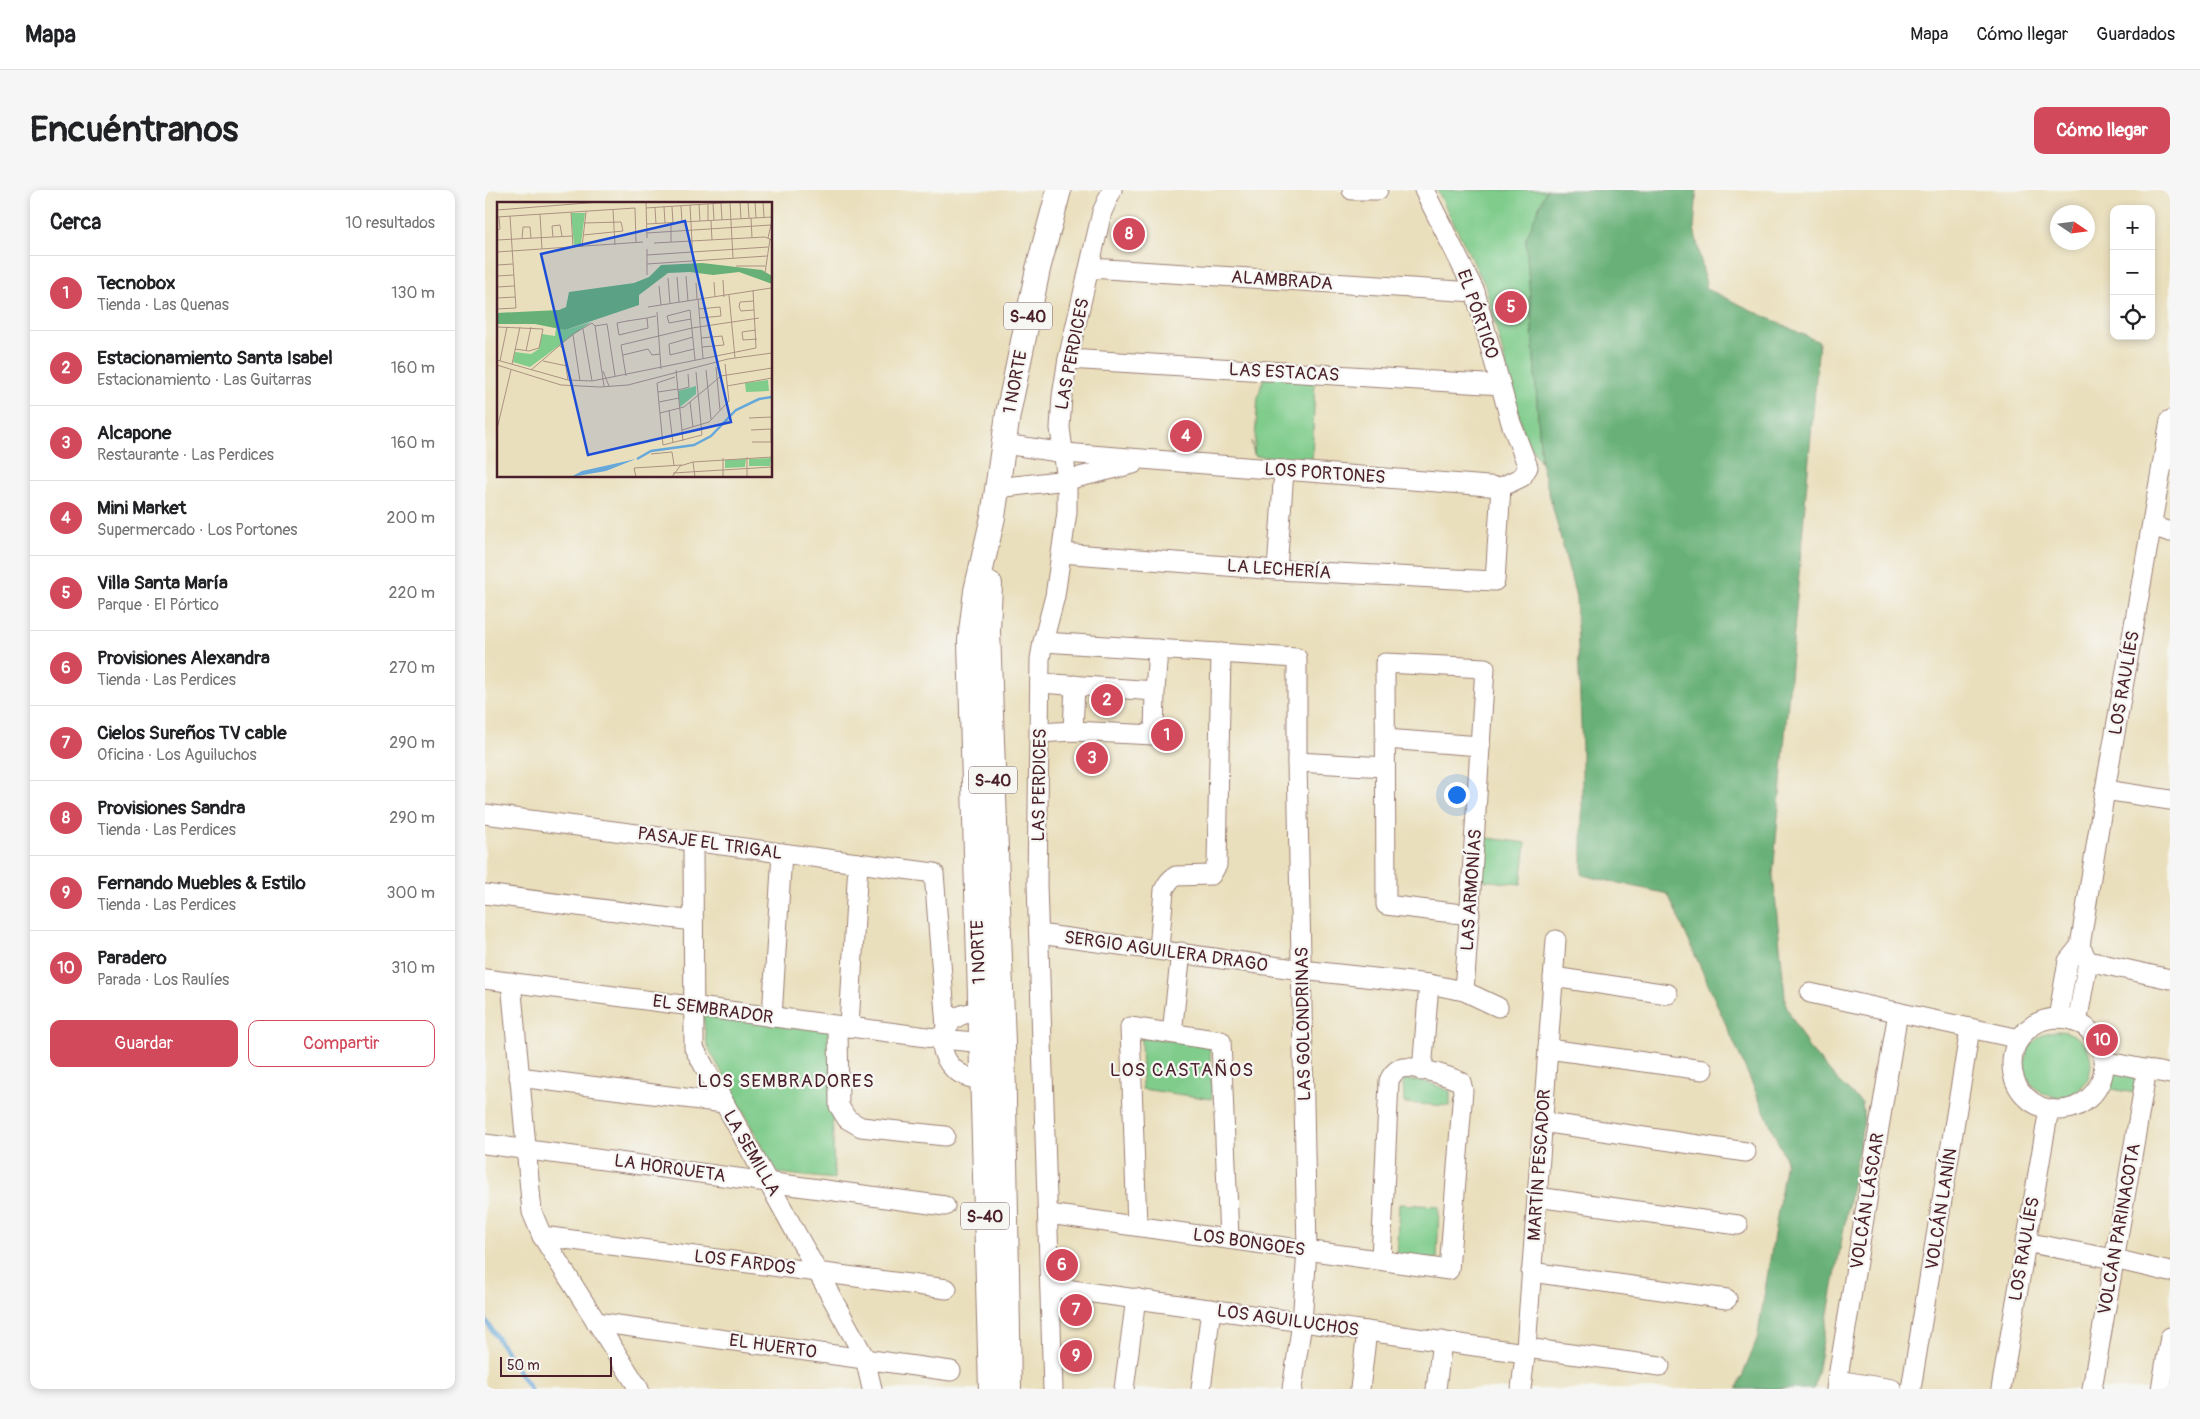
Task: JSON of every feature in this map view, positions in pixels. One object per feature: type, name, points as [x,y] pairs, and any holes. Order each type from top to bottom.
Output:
[{"type":"main road","name":"1 NORTE","points":[[991,1389],[970,641],[976,591],[993,517],[1004,444],[1038,269],[1059,190]]},
{"type":"main road","name":"1 NORTE","points":[[993,517],[988,631],[1003,1044],[1009,1389]]},
{"type":"street","name":"LAS PERDICES","points":[[1053,1389],[1049,1214],[1037,883],[1040,683],[1043,642],[1055,596],[1067,512],[1065,454],[1060,428],[1062,396],[1068,360],[1103,212],[1112,190]]},
{"type":"street","points":[[1352,190],[1378,190]]},
{"type":"street","name":"EL PÓRTICO","points":[[1424,190],[1475,292],[1511,423],[1528,467],[1522,477],[1501,487]]},
{"type":"street","name":"ALAMBRADA","points":[[1090,268],[1475,292]]},
{"type":"street","name":"LAS ESTACAS","points":[[1068,360],[1501,385]]},
{"type":"street","name":"LOS RAULÍES","points":[[2077,1023],[2105,790],[2152,526],[2167,456],[2170,420]]},
{"type":"street","name":"LOS PORTONES","points":[[1004,444],[1065,454],[1501,487]]},
{"type":"street","name":"LOS PORTONES","points":[[997,488],[1067,480],[1149,460]]},
{"type":"street","points":[[1277,570],[1283,470]]},
{"type":"street","name":"LA LECHERÍA","points":[[1062,553],[1277,570],[1495,581],[1501,487]]},
{"type":"street","points":[[2152,526],[2170,532]]},
{"type":"street","points":[[1043,642],[1221,653],[1217,866],[1211,875],[1176,876],[1171,878],[1165,890],[1159,949]]},
{"type":"street","points":[[1040,732],[1073,731],[1154,735],[1158,649]]},
{"type":"street","name":"LAS GOLONDRINAS","points":[[1221,653],[1297,658],[1297,762],[1307,1250],[1302,1323],[1292,1389]]},
{"type":"street","name":"LAS ARMONÍAS","points":[[1385,739],[1385,663],[1485,668],[1464,991]]},
{"type":"street","points":[[1040,683],[1155,691]]},
{"type":"street","points":[[1073,731],[1075,686]]},
{"type":"street","points":[[1470,915],[1386,905],[1385,739],[1480,746]]},
{"type":"street","points":[[1297,762],[1385,767]]},
{"type":"street","points":[[2105,790],[2170,800]]},
{"type":"street","name":"PASAJE EL TRIGAL","points":[[485,814],[934,873],[944,1033]]},
{"type":"street","name":"LA SEMILLA","points":[[693,841],[695,1048],[865,1358],[872,1389]]},
{"type":"street","points":[[771,1017],[782,853]]},
{"type":"street","points":[[858,863],[843,1026],[839,1106],[847,1119],[861,1127],[945,1136]]},
{"type":"street","points":[[485,894],[693,921]]},
{"type":"street","name":"SERGIO AGUILERA DRAGO","points":[[1039,934],[1302,970],[1429,984],[1464,991],[1498,1007]]},
{"type":"street","name":"MARTÍN PESCADOR","points":[[1521,1389],[1556,940]]},
{"type":"street","points":[[1172,1033],[1181,952]]},
{"type":"street","points":[[2084,954],[2170,979]]},
{"type":"street","name":"LOS RAULÍES","points":[[2058,1018],[2068,961],[2084,954]]},
{"type":"street","points":[[1553,977],[1669,994]]},
{"type":"street","name":"EL SEMBRADOR","points":[[485,979],[843,1026],[944,1033],[980,1044],[1003,1044]]},
{"type":"street","points":[[511,982],[532,1212],[542,1236],[639,1389]]},
{"type":"street","points":[[1381,1260],[1389,1081],[1393,1073],[1401,1068],[1422,1070],[1429,984]]},
{"type":"street","points":[[1810,993],[2020,1039]]},
{"type":"street","name":"VOLCÁN LÁSCAR","points":[[1836,1384],[1898,1012]]},
{"type":"street","points":[[980,1013],[963,1013],[953,1019],[944,1033],[943,1048],[951,1065],[966,1077],[981,1080]]},
{"type":"street","points":[[2058,1018],[2077,1023],[2087,1028],[2096,1040],[2103,1061],[2102,1076],[2090,1096],[2071,1108],[2049,1109],[2036,1104],[2025,1096],[2015,1079],[2012,1058],[2020,1039],[2037,1024],[2058,1018]]},
{"type":"street","points":[[1137,1226],[1130,1027],[1221,1041],[1229,1239]]},
{"type":"street","name":"VOLCÁN LANÍN","points":[[1911,1389],[1970,1028]]},
{"type":"street","points":[[1548,1048],[1703,1070]]},
{"type":"street","points":[[2103,1061],[2170,1074]]},
{"type":"street","name":"VOLCÁN PARINACOTA","points":[[2092,1389],[2147,1069]]},
{"type":"street","name":"LOS BONGOES","points":[[1049,1214],[1449,1270],[1463,1090],[1461,1082],[1444,1073],[1422,1070]]},
{"type":"street","points":[[519,1077],[724,1103]]},
{"type":"street","name":"LOS RAULÍES","points":[[2001,1389],[2049,1109]]},
{"type":"street","points":[[1542,1122],[1746,1152]]},
{"type":"street","name":"LA HORQUETA","points":[[485,1144],[526,1148],[945,1206]]},
{"type":"street","points":[[1537,1197],[1737,1225]]},
{"type":"street","name":"LOS FARDOS","points":[[542,1236],[947,1289]]},
{"type":"street","points":[[2025,1242],[2114,1258],[2170,1272]]},
{"type":"street","points":[[1531,1272],[1727,1299]]},
{"type":"street","name":"LOS AGUILUCHOS","points":[[1050,1287],[1302,1323],[1660,1366]]},
{"type":"street","points":[[1124,1389],[1135,1298]]},
{"type":"street","points":[[1201,1389],[1211,1309]]},
{"type":"street","name":"EL HUERTO","points":[[596,1322],[951,1371]]},
{"type":"street","points":[[1360,1389],[1367,1331]]},
{"type":"street","points":[[2161,1389],[2168,1364],[2170,1337]]},
{"type":"street","points":[[1436,1389],[1442,1341]]},
{"type":"street","points":[[1836,1384],[1892,1389]]},
{"type":"green space","points":[[1437,190],[1546,190],[1526,239],[1541,462],[1525,438],[1485,285]]},
{"type":"green space","points":[[1546,190],[1697,190],[1694,228],[1707,289],[1819,342],[1773,875],[1786,1006],[1808,1047],[1838,1081],[1862,1103],[1864,1120],[1814,1389],[1737,1389],[1757,1340],[1786,1160],[1668,894],[1582,875],[1582,750],[1576,597],[1541,462],[1526,239]]},
{"type":"green space","points":[[1265,375],[1315,379],[1312,461],[1255,456],[1258,396]]},
{"type":"green space","points":[[1481,837],[1526,843],[1521,884],[1479,880]]},
{"type":"green space","points":[[703,1016],[830,1028],[834,1179],[778,1173],[707,1045]]},
{"type":"green space","points":[[2051,1031],[2065,1031],[2077,1036],[2086,1045],[2091,1057],[2089,1077],[2082,1088],[2065,1097],[2051,1097],[2039,1092],[2030,1083],[2025,1071],[2025,1057],[2030,1045],[2039,1036]]},
{"type":"green space","points":[[1141,1036],[1210,1046],[1212,1099],[1142,1089]]},
{"type":"green space","points":[[2112,1072],[2139,1076],[2135,1093],[2106,1088]]},
{"type":"green space","points":[[1403,1079],[1430,1083],[1450,1091],[1450,1106],[1404,1103]]},
{"type":"green space","points":[[1399,1204],[1439,1206],[1437,1259],[1396,1257]]},
{"type":"waterway","points":[[485,1319],[530,1389]]},
{"type":"place","name":"Provisiones Sandra","points":[[1129,234]]},
{"type":"place","name":"Villa Santa María","points":[[1511,307]]},
{"type":"place","name":"Mini Market","points":[[1186,436]]},
{"type":"place","name":"Estacionamiento Santa Isabel","points":[[1107,700]]},
{"type":"place","name":"Tecnobox","points":[[1167,735]]},
{"type":"place","name":"Alcapone","points":[[1092,758]]},
{"type":"place","name":"Paradero","points":[[2102,1040]]},
{"type":"place","name":"Provisiones Alexandra","points":[[1062,1265]]},
{"type":"place","name":"Cielos Sureños TV cable","points":[[1076,1310]]},
{"type":"place","name":"Fernando Muebles & Estilo","points":[[1076,1356]]},
{"type":"district","name":"LOS CASTAÑOS","points":[[1182,1069]]},
{"type":"district","name":"LOS SEMBRADORES","points":[[786,1080]]}]
